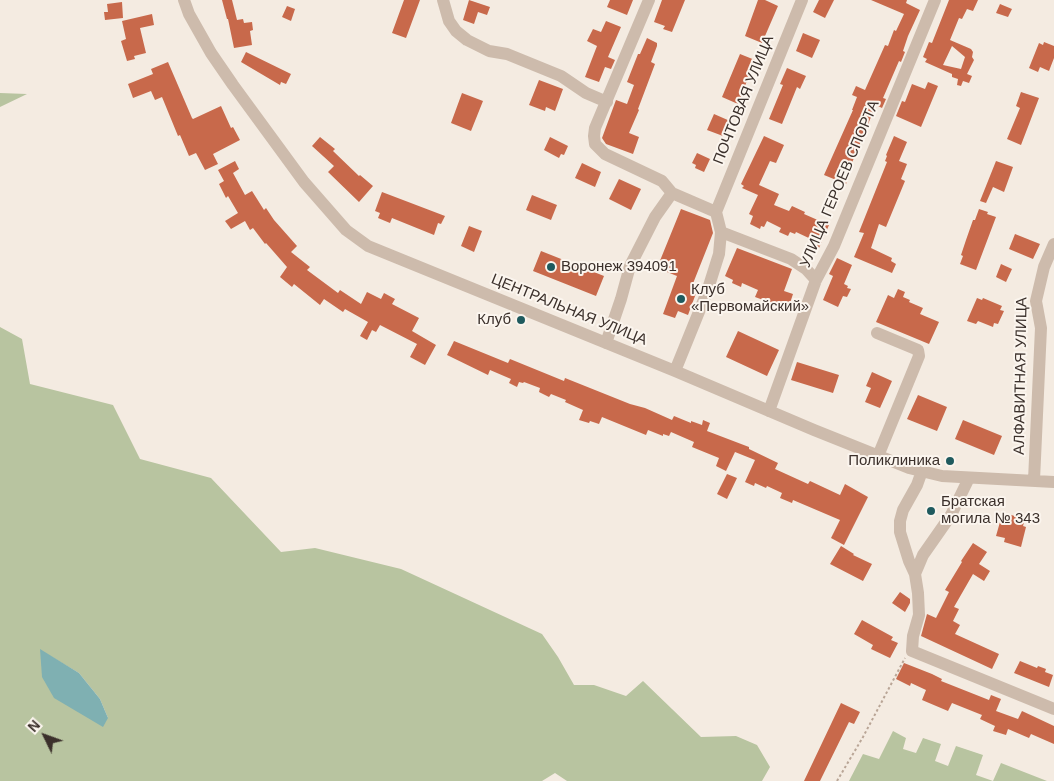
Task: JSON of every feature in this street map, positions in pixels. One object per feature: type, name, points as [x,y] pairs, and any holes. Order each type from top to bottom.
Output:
[{"type":"street","name":"ЦЕНТРАЛЬНАЯ УЛИЦА","points":[[184,0],[211,53],[304,182],[346,230],[368,246],[878,456],[922,472],[942,476],[1054,482]]},
{"type":"street","points":[[443,0],[449,21],[456,31],[481,48],[506,54],[561,76],[586,93],[607,102]]},
{"type":"street","points":[[650,0],[595,128],[594,136],[595,144],[605,154],[662,180],[672,193],[716,212],[721,232],[719,254],[675,371]]},
{"type":"street","name":"ПОЧТОВАЯ УЛИЦА","points":[[716,212],[802,0]]},
{"type":"street","name":"УЛИЦА ГЕРОЕВ СПОРТА","points":[[768,410],[816,280],[834,246],[935,0]]},
{"type":"street","points":[[606,343],[630,266],[655,217],[672,193]]},
{"type":"street","points":[[721,232],[791,259],[806,269],[816,280]]},
{"type":"street","name":"АЛФАВИТНАЯ УЛИЦА","points":[[1034,480],[1041,328],[1036,301],[1044,267],[1054,244]]},
{"type":"street","points":[[1041,328],[1054,329]]},
{"type":"street","points":[[877,333],[918,350],[919,356],[878,456]]},
{"type":"street","points":[[922,472],[917,486],[903,510],[900,521],[900,532],[915,574],[918,593],[919,615],[913,636],[912,651],[1054,709]]},
{"type":"street","points":[[915,574],[923,555],[952,514],[969,478]]},
{"type":"path","points":[[837,781],[879,708],[898,668],[912,651]]},
{"type":"green space","points":[[0,93],[27,94],[0,107]]},
{"type":"green space","points":[[0,327],[22,339],[30,384],[113,405],[140,459],[211,478],[281,552],[315,548],[401,569],[542,634],[574,685],[594,685],[626,696],[643,681],[701,737],[736,736],[757,745],[770,767],[762,781],[567,781],[555,773],[542,781],[0,781]],"holes":[[[40,650],[79,673],[100,699],[108,718]]]},
{"type":"green space","points":[[893,731],[906,738],[903,749],[916,753],[923,738],[941,744],[935,761],[948,766],[956,746],[983,755],[976,775],[993,781],[849,781],[863,754],[879,759]]},
{"type":"green space","points":[[1001,763],[1047,781],[993,781]]},
{"type":"water","points":[[40,649],[79,673],[100,699],[108,718],[103,727],[54,698],[42,677]]},
{"type":"building","points":[[222,0],[232,0],[237,20],[243,19],[244,23],[252,22],[253,30],[250,31],[252,45],[234,48]]},
{"type":"building","points":[[404,0],[420,0],[406,38],[392,33]]},
{"type":"building","points":[[469,0],[490,7],[487,15],[478,12],[474,24],[463,20]]},
{"type":"building","points":[[610,0],[633,0],[627,15],[607,7]]},
{"type":"building","points":[[662,0],[685,0],[672,32],[663,29],[665,26],[654,22]]},
{"type":"building","points":[[758,0],[765,0],[778,6],[762,43],[745,36]]},
{"type":"building","points":[[819,0],[834,0],[825,18],[813,12]]},
{"type":"building","points":[[871,0],[907,0],[906,3],[920,10],[908,36],[901,62],[899,61],[883,98],[886,99],[882,108],[876,105],[849,170],[852,170],[846,184],[824,175],[853,110],[857,97],[852,95],[856,86],[865,90],[885,45],[888,46],[894,30],[896,31],[904,14]]},
{"type":"building","points":[[949,0],[978,0],[973,11],[967,9],[962,19],[959,18],[950,40],[971,49],[973,52],[972,57],[974,60],[967,74],[972,76],[969,83],[963,81],[961,86],[957,85],[958,79],[952,77],[952,74],[925,62],[927,59],[923,57],[929,42],[932,43]],"holes":[[[952,46],[965,57],[961,69],[943,65]]]},
{"type":"building","points":[[122,2],[123,18],[105,20],[104,12],[108,12],[107,4]]},
{"type":"building","points":[[1000,4],[1012,9],[1008,17],[996,13]]},
{"type":"building","points":[[287,6],[295,9],[291,21],[282,17]]},
{"type":"building","points":[[152,14],[154,25],[140,28],[146,53],[134,56],[135,59],[127,61],[121,41],[126,39],[122,21]]},
{"type":"building","points":[[606,21],[621,27],[608,57],[615,60],[611,69],[605,67],[599,82],[585,77],[597,46],[587,41],[593,29],[601,32]]},
{"type":"building","points":[[803,33],[820,40],[812,58],[796,51]]},
{"type":"building","points":[[647,38],[657,43],[651,62],[655,64],[629,133],[639,137],[633,154],[606,144],[602,138],[616,100],[627,104],[634,85],[627,82],[638,54],[640,54]]},
{"type":"building","points":[[1044,42],[1054,46],[1054,58],[1049,71],[1040,67],[1038,72],[1029,68],[1039,43],[1043,45]]},
{"type":"building","points":[[246,52],[291,74],[286,84],[281,82],[280,85],[241,62]]},
{"type":"building","points":[[740,54],[755,60],[738,104],[722,97]]},
{"type":"building","points":[[168,62],[192,118],[221,106],[231,128],[233,127],[240,140],[213,154],[218,164],[205,170],[196,153],[189,156],[180,135],[178,136],[162,97],[155,100],[151,91],[133,98],[128,84],[153,74],[151,69]]},
{"type":"building","points":[[787,68],[806,76],[800,89],[797,87],[782,124],[769,119],[783,85],[780,84]]},
{"type":"building","points":[[539,80],[563,89],[555,111],[546,107],[545,111],[529,105]]},
{"type":"building","points":[[928,82],[938,86],[921,127],[896,116],[902,101],[905,102],[912,84],[925,89]]},
{"type":"building","points":[[1021,92],[1039,98],[1021,145],[1007,139],[1020,108],[1016,106]]},
{"type":"building","points":[[462,93],[483,101],[471,131],[451,123]]},
{"type":"building","points":[[714,114],[730,121],[723,136],[707,130]]},
{"type":"building","points":[[764,136],[784,145],[776,163],[770,161],[759,185],[779,194],[774,205],[789,211],[792,206],[805,212],[804,214],[829,225],[819,248],[811,245],[813,240],[796,232],[795,234],[790,232],[788,236],[779,232],[781,228],[767,221],[764,227],[761,226],[760,229],[750,224],[753,216],[749,214],[758,195],[742,188],[744,186],[741,184]]},
{"type":"building","points":[[894,136],[907,142],[899,161],[907,164],[901,179],[905,181],[886,227],[879,224],[871,248],[892,258],[891,261],[896,264],[892,273],[854,257],[864,233],[859,232],[887,162],[885,161],[886,155]]},
{"type":"building","points":[[320,137],[335,149],[333,151],[359,176],[373,186],[359,202],[328,172],[334,166],[312,146]]},
{"type":"building","points":[[550,137],[568,146],[564,155],[561,154],[559,158],[544,150]]},
{"type":"building","points":[[697,153],[710,159],[704,172],[695,168],[696,165],[692,163]]},
{"type":"building","points":[[235,161],[239,169],[233,173],[245,195],[252,191],[264,210],[266,208],[297,246],[291,252],[310,267],[307,270],[338,293],[340,290],[361,304],[367,292],[381,299],[384,293],[395,299],[392,304],[419,318],[412,331],[436,345],[425,365],[410,357],[417,344],[380,325],[376,332],[372,330],[367,340],[360,336],[368,322],[345,309],[343,312],[324,299],[320,305],[294,284],[292,287],[280,277],[287,267],[253,228],[250,230],[245,221],[231,229],[225,221],[238,213],[228,196],[226,198],[219,184],[224,181],[218,170]]},
{"type":"building","points":[[996,161],[1013,167],[1004,192],[993,187],[986,203],[980,201]]},
{"type":"building","points":[[582,163],[601,172],[595,187],[575,178]]},
{"type":"building","points":[[619,179],[641,189],[631,210],[609,199]]},
{"type":"building","points":[[382,192],[445,216],[441,224],[438,223],[434,235],[392,218],[390,223],[378,218],[380,213],[375,211]]},
{"type":"building","points":[[532,195],[557,205],[551,220],[526,210]]},
{"type":"building","points":[[681,209],[710,220],[713,233],[692,286],[698,288],[688,315],[678,311],[675,318],[663,314],[677,276],[657,268]]},
{"type":"building","points":[[979,209],[996,217],[976,270],[960,264],[966,240]]},
{"type":"building","points":[[469,226],[482,231],[474,252],[461,246]]},
{"type":"building","points":[[1015,234],[1040,244],[1033,259],[1009,249]]},
{"type":"building","points":[[737,248],[792,269],[784,291],[793,294],[788,309],[755,297],[758,290],[742,283],[741,287],[732,283],[733,280],[725,276]]},
{"type":"building","points":[[541,251],[604,276],[596,296],[533,271]]},
{"type":"building","points":[[837,258],[852,265],[844,284],[848,286],[847,288],[851,289],[847,297],[843,296],[838,307],[823,300],[833,276],[829,274]]},
{"type":"building","points":[[1001,264],[1012,269],[1006,282],[996,277]]},
{"type":"building","points":[[898,289],[905,292],[903,297],[910,300],[909,302],[923,308],[920,314],[939,322],[929,344],[876,322],[888,295],[894,298]]},
{"type":"building","points":[[977,298],[982,300],[983,298],[1002,306],[1000,310],[1004,311],[998,324],[994,323],[993,327],[978,321],[976,324],[967,321]]},
{"type":"building","points":[[738,331],[779,350],[767,376],[726,357]]},
{"type":"building","points":[[454,341],[508,363],[510,359],[564,381],[565,378],[672,420],[674,416],[702,425],[703,420],[710,423],[707,431],[749,447],[749,449],[778,463],[775,469],[808,484],[810,481],[840,495],[845,484],[868,497],[844,545],[831,538],[840,520],[793,500],[792,503],[780,498],[782,493],[767,486],[766,488],[755,483],[754,486],[745,482],[755,460],[735,452],[726,471],[716,466],[719,458],[692,447],[694,442],[671,432],[669,436],[663,434],[663,436],[648,430],[646,435],[602,417],[599,424],[579,420],[583,410],[565,402],[566,400],[551,394],[549,397],[539,392],[540,388],[524,382],[519,382],[517,387],[509,383],[511,379],[490,370],[488,375],[447,355]]},
{"type":"building","points":[[797,362],[839,375],[833,393],[791,380]]},
{"type":"building","points":[[872,372],[892,381],[880,408],[865,402],[871,388],[866,386]]},
{"type":"building","points":[[918,395],[947,407],[937,431],[907,419]]},
{"type":"building","points":[[963,420],[1002,436],[994,455],[955,439]]},
{"type":"building","points":[[727,474],[737,478],[727,499],[717,494]]},
{"type":"building","points":[[1008,514],[1025,519],[1023,526],[1026,527],[1021,547],[1004,542],[1005,538],[996,536],[1000,522],[1006,524]]},
{"type":"building","points":[[973,543],[987,552],[979,564],[990,571],[984,581],[973,574],[954,607],[959,609],[953,621],[960,625],[955,634],[999,654],[992,669],[921,636],[927,614],[936,618],[949,592],[945,590]]},
{"type":"building","points":[[841,546],[853,555],[872,564],[863,581],[830,564]]},
{"type":"building","points":[[900,592],[910,599],[905,612],[892,603]]},
{"type":"building","points":[[862,620],[893,637],[891,640],[898,643],[890,658],[871,649],[873,645],[854,634]]},
{"type":"building","points":[[1020,661],[1037,668],[1038,666],[1046,669],[1045,672],[1053,675],[1049,687],[1014,673]]},
{"type":"building","points":[[904,663],[932,674],[942,679],[941,681],[989,700],[991,695],[1001,699],[996,711],[1018,719],[1022,711],[1054,726],[1054,744],[1031,734],[1029,738],[1008,729],[1006,735],[993,731],[995,726],[980,719],[982,715],[952,703],[948,711],[922,700],[926,690],[911,683],[910,686],[896,679]]},
{"type":"building","points":[[841,703],[860,712],[854,724],[849,722],[820,781],[804,781]]},
{"type":"place","name":"Воронеж 394091","points":[[551,267]]},
{"type":"place","name":"Клуб «Первомайский»","points":[[681,299]]},
{"type":"place","name":"Клуб","points":[[521,320]]},
{"type":"place","name":"Поликлиника","points":[[950,461]]},
{"type":"place","name":"Братская могила № 343","points":[[931,511]]}]
